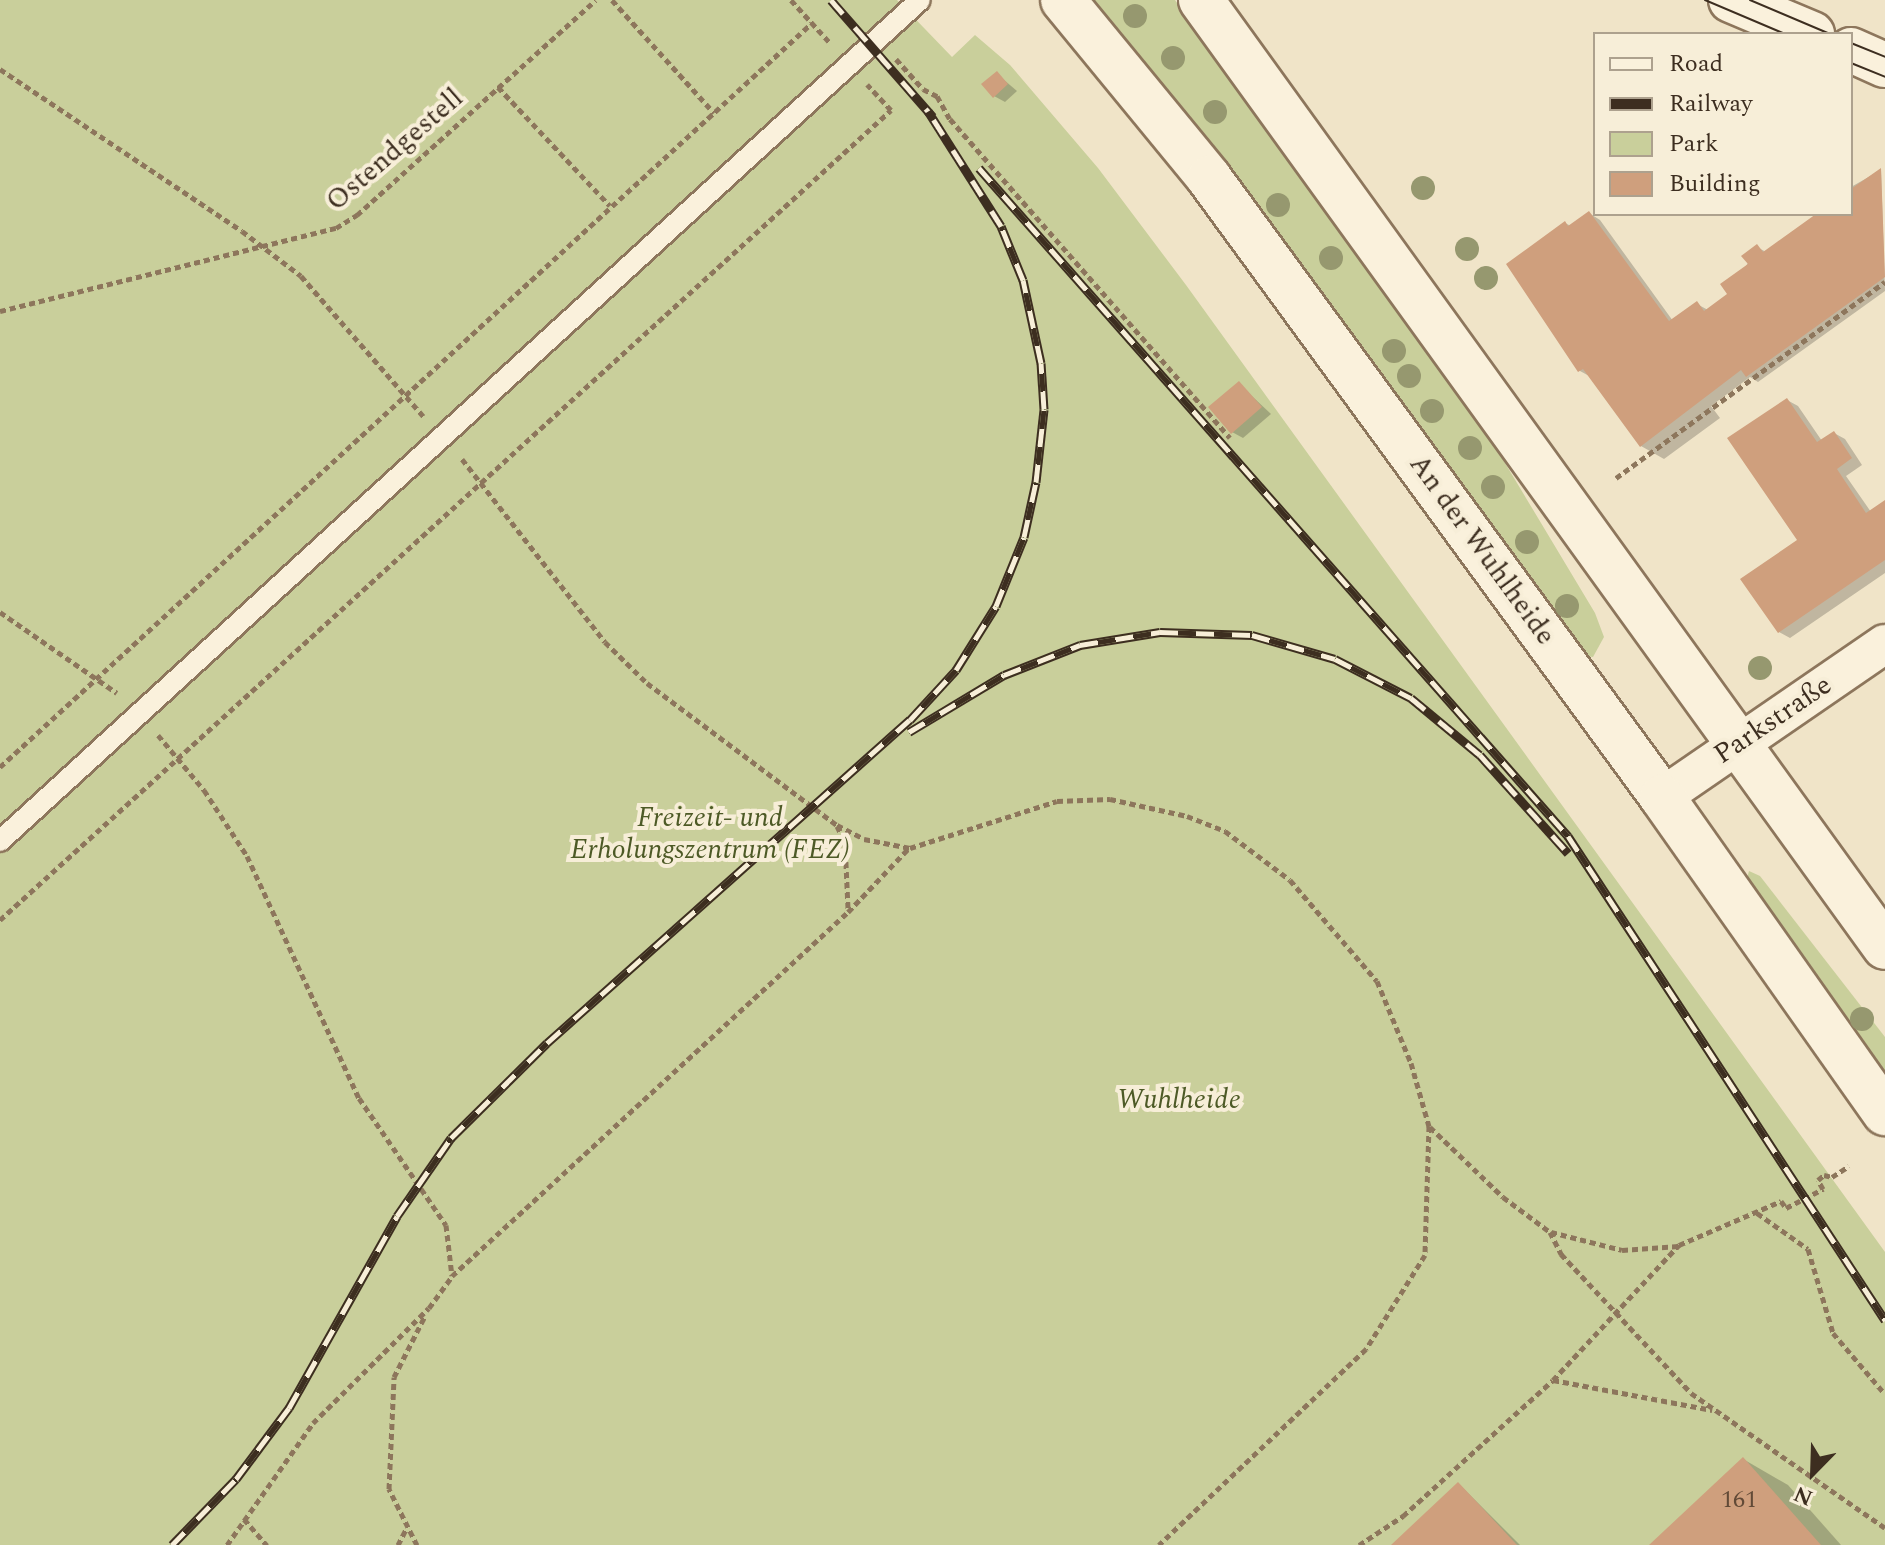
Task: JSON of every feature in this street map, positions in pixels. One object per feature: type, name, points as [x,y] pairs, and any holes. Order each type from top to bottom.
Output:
[{"type":"main road","name":"An der Wuhlheide","points":[[1063,0],[1209,178],[1662,797],[1885,1113]]},
{"type":"main road","points":[[1201,0],[1885,947]]},
{"type":"main road","points":[[1731,0],[1807,32]]},
{"type":"main road","points":[[1853,51],[1885,65]]},
{"type":"street","name":"Parkstraße","points":[[1662,797],[1885,644]]},
{"type":"lane","points":[[0,841],[920,0]]},
{"type":"path","name":"Ostendgestell","points":[[0,311],[318,236],[357,215],[596,0]]},
{"type":"path","points":[[612,0],[714,113]]},
{"type":"path","points":[[0,920],[480,480],[891,110],[791,0]]},
{"type":"path","points":[[0,767],[402,393],[812,23]]},
{"type":"path","points":[[877,37],[923,89],[937,96],[950,119],[1230,438]]},
{"type":"path","points":[[0,69],[301,276],[402,393]]},
{"type":"path","points":[[498,87],[610,206]]},
{"type":"path","points":[[1616,478],[1885,282]]},
{"type":"path","points":[[441,436],[480,480],[566,597],[647,683],[837,825],[864,839],[910,848]]},
{"type":"path","points":[[0,612],[98,675],[139,713],[212,802],[259,878],[359,1098],[446,1225],[452,1276]]},
{"type":"path","points":[[417,1545],[389,1489],[394,1377],[429,1308],[452,1276],[848,912],[910,848],[1006,813],[1057,801],[1110,799],[1150,806],[1225,831],[1309,899],[1377,981],[1411,1063],[1429,1126],[1425,1255],[1366,1349],[1159,1545]]},
{"type":"path","points":[[837,825],[845,842],[851,894],[848,912]]},
{"type":"path","points":[[1429,1126],[1503,1197],[1550,1232],[1622,1250],[1679,1245],[1781,1201],[1786,1208],[1813,1190],[1818,1192],[1823,1189],[1818,1180],[1849,1166]]},
{"type":"path","points":[[1757,1213],[1808,1249],[1833,1333],[1885,1394]]},
{"type":"path","points":[[1550,1232],[1561,1254],[1616,1315],[1713,1410],[1885,1528]]},
{"type":"path","points":[[1359,1545],[1403,1516],[1553,1380],[1679,1245]]},
{"type":"path","points":[[227,1545],[313,1423],[429,1308]]},
{"type":"path","points":[[1553,1380],[1713,1410]]},
{"type":"path","points":[[243,1519],[267,1545]]},
{"type":"path","points":[[398,1545],[408,1526]]},
{"type":"green space","name":"Freizeit- und Erholungszentrum (FEZ)","points":[[0,0],[897,0],[952,57],[975,35],[1010,65],[1098,168],[1186,285],[1885,1252],[1885,1545],[0,1545]]},
{"type":"green space","points":[[1090,0],[1175,0],[1493,443],[1595,613],[1604,637],[1593,657],[1585,656],[1223,167]]},
{"type":"green space","points":[[1749,871],[1760,876],[1885,1037],[1885,1078],[1746,882]]},
{"type":"building","points":[[997,71],[1008,84],[993,98],[981,84]]},
{"type":"building","points":[[1881,168],[1885,277],[1746,377],[1741,370],[1640,447],[1583,369],[1578,372],[1506,264],[1565,221],[1568,226],[1589,211],[1669,321],[1697,301],[1704,311],[1727,294],[1720,284],[1748,264],[1741,256],[1757,244],[1763,252],[1813,216],[1853,216],[1853,188]]},
{"type":"building","points":[[1239,381],[1262,407],[1231,434],[1208,407]]},
{"type":"building","points":[[1787,398],[1817,442],[1834,431],[1852,458],[1837,469],[1866,513],[1885,500],[1885,560],[1778,633],[1740,579],[1797,540],[1727,438]]},
{"type":"building","points":[[1743,1457],[1821,1545],[1649,1545]]},
{"type":"building","points":[[1458,1482],[1517,1545],[1391,1545]]},
{"type":"tram line","points":[[1705,0],[1780,32]]},
{"type":"tram line","points":[[1750,0],[1825,32]]},
{"type":"tram line","points":[[1853,44],[1885,57]]},
{"type":"tram line","points":[[1853,64],[1885,77]]},
{"type":"railway","points":[[831,0],[933,117]]},
{"type":"railway","points":[[172,1545],[236,1479],[289,1408],[397,1216],[451,1138],[547,1043],[910,720],[956,670],[996,606],[1024,537],[1036,482],[1044,409],[1041,363],[1023,280],[1001,226],[928,111]]},
{"type":"railway","points":[[979,168],[1568,836],[1885,1320]]},
{"type":"railway","points":[[909,732],[1004,675],[1080,645],[1160,632],[1252,635],[1335,659],[1411,698],[1480,755],[1568,853]]},
{"type":"park label","name":"Wuhlheide","points":[[1179,1100]]}]
